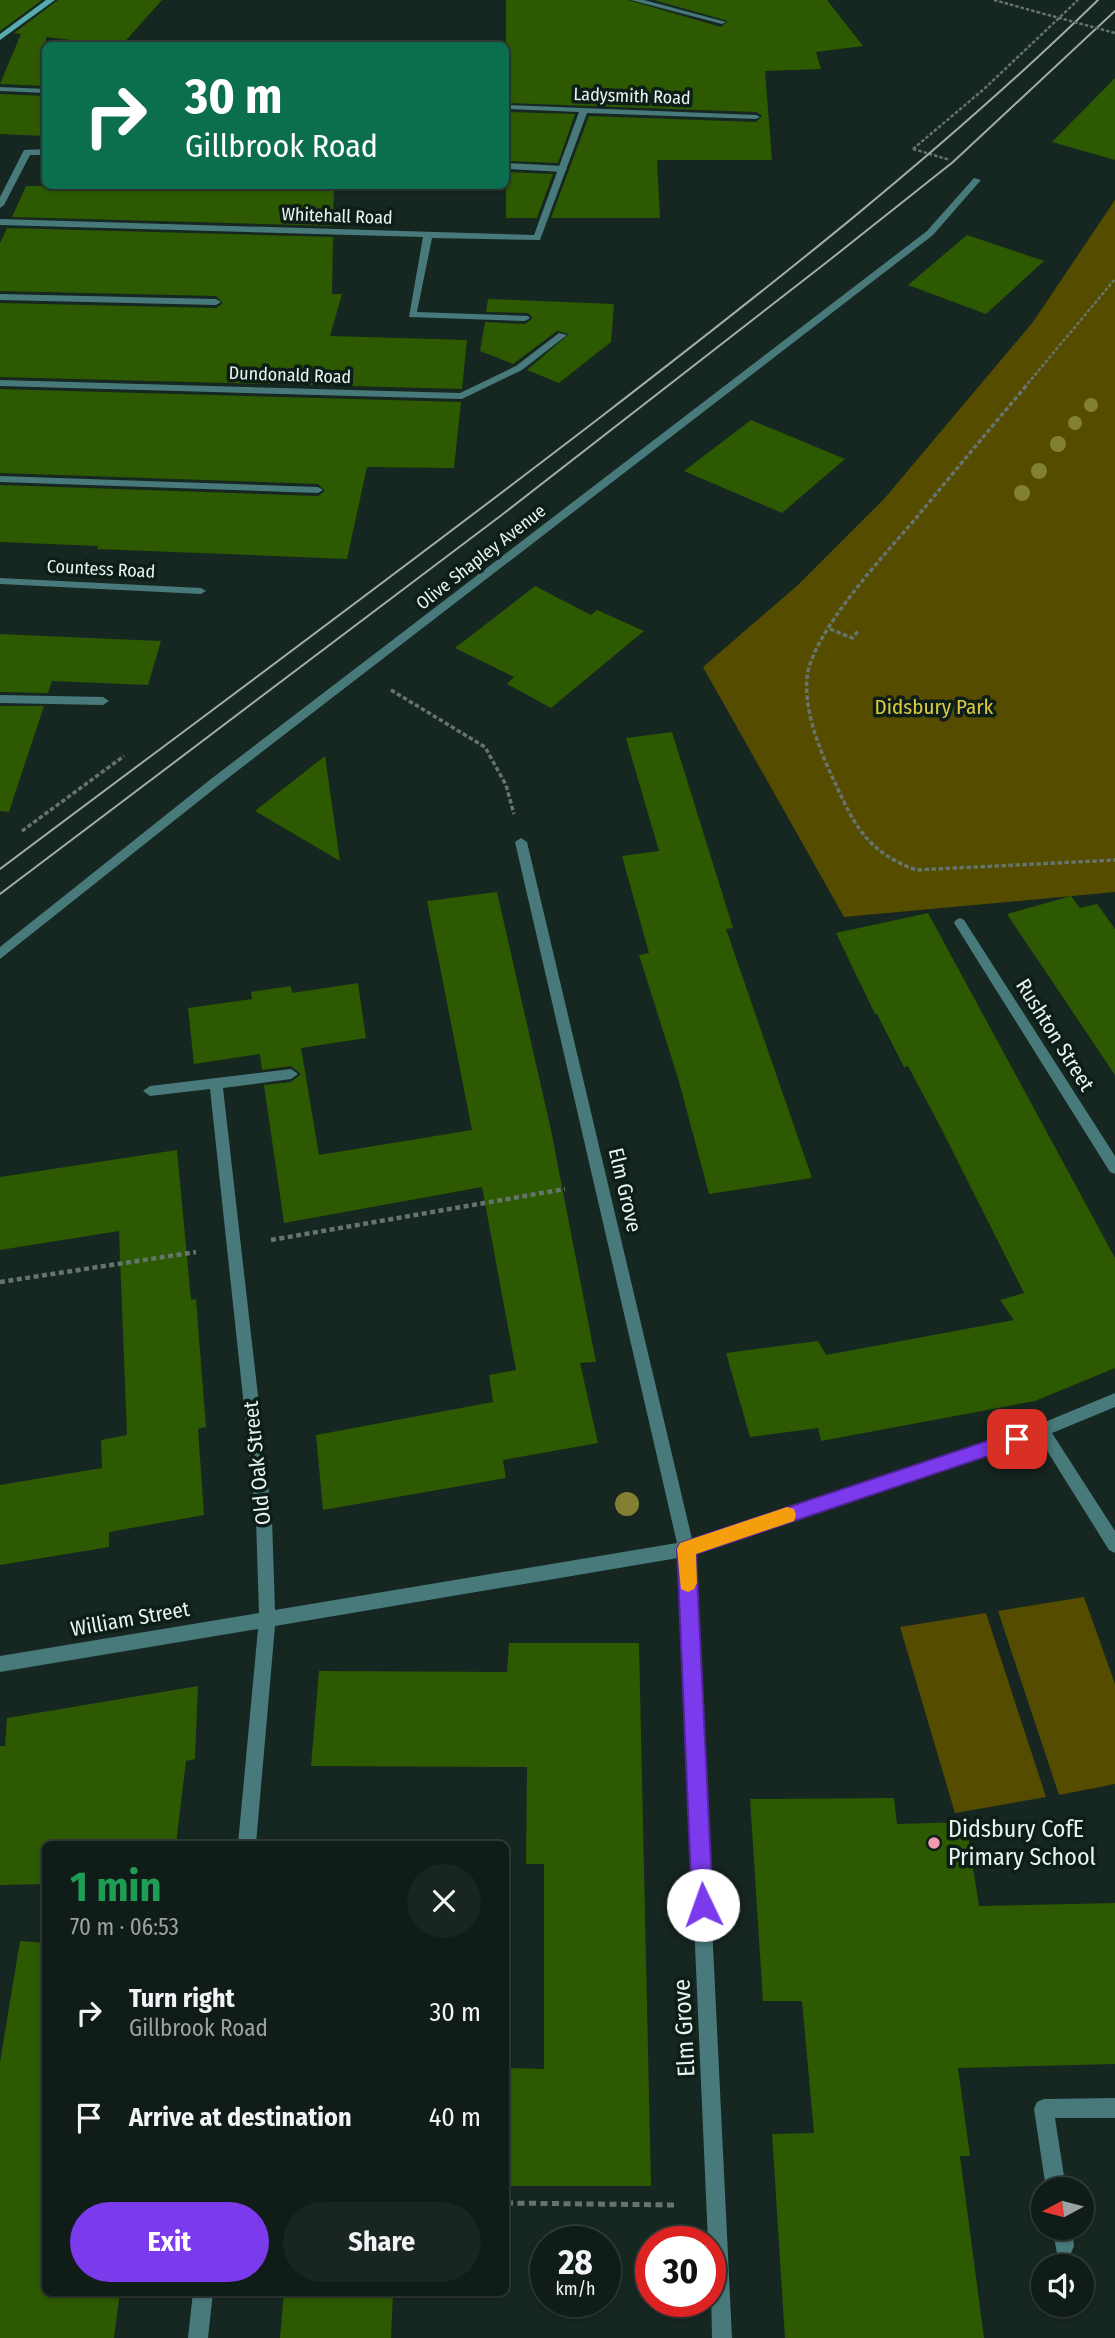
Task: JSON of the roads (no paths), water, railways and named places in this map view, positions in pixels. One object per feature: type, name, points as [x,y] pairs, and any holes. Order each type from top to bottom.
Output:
[{"type":"street","points":[[0,37],[51,0]]},
{"type":"street","points":[[635,0],[722,22]]},
{"type":"street","points":[[0,89],[42,91]]},
{"type":"street","name":"Ladysmith Road","points":[[509,107],[756,117]]},
{"type":"street","name":"Whitehall Road","points":[[0,222],[537,238],[584,110]]},
{"type":"street","points":[[0,205],[27,152],[42,152]]},
{"type":"street","points":[[509,166],[563,169]]},
{"type":"street","name":"Olive Shapley Avenue","points":[[0,954],[215,782],[930,233],[977,180]]},
{"type":"street","points":[[428,234],[412,315],[525,318]]},
{"type":"street","points":[[0,297],[216,302]]},
{"type":"street","name":"Dundonald Road","points":[[0,383],[461,396],[519,368],[562,335]]},
{"type":"street","points":[[0,479],[318,490]]},
{"type":"street","name":"Countess Road","points":[[0,581],[201,591]]},
{"type":"street","points":[[0,699],[103,701]]},
{"type":"street","name":"Elm Grove","points":[[521,842],[686,1549],[722,2338]]},
{"type":"street","name":"Rushton Street","points":[[960,923],[1115,1168]]},
{"type":"street","points":[[150,1091],[291,1074]]},
{"type":"street","name":"Old Oak Street","points":[[216,1083],[264,1520],[267,1619],[247,1841]]},
{"type":"street","points":[[267,1619],[686,1549],[1042,1430],[1115,1400]]},
{"type":"street","points":[[1042,1430],[1115,1545]]},
{"type":"street","name":"William Street","points":[[0,1664],[267,1619]]},
{"type":"street","points":[[1054,2177],[1044,2109],[1115,2108]]},
{"type":"street","points":[[198,2338],[203,2296]]},
{"type":"tram line","points":[[0,869],[452,530],[730,317],[918,163],[1098,0]]},
{"type":"tram line","points":[[0,894],[503,514],[827,262],[953,162],[1115,11]]},
{"type":"place","name":"Didsbury CofE Primary School","points":[[934,1843]]},
{"type":"park label","name":"Didsbury Park","points":[[934,707]]}]
